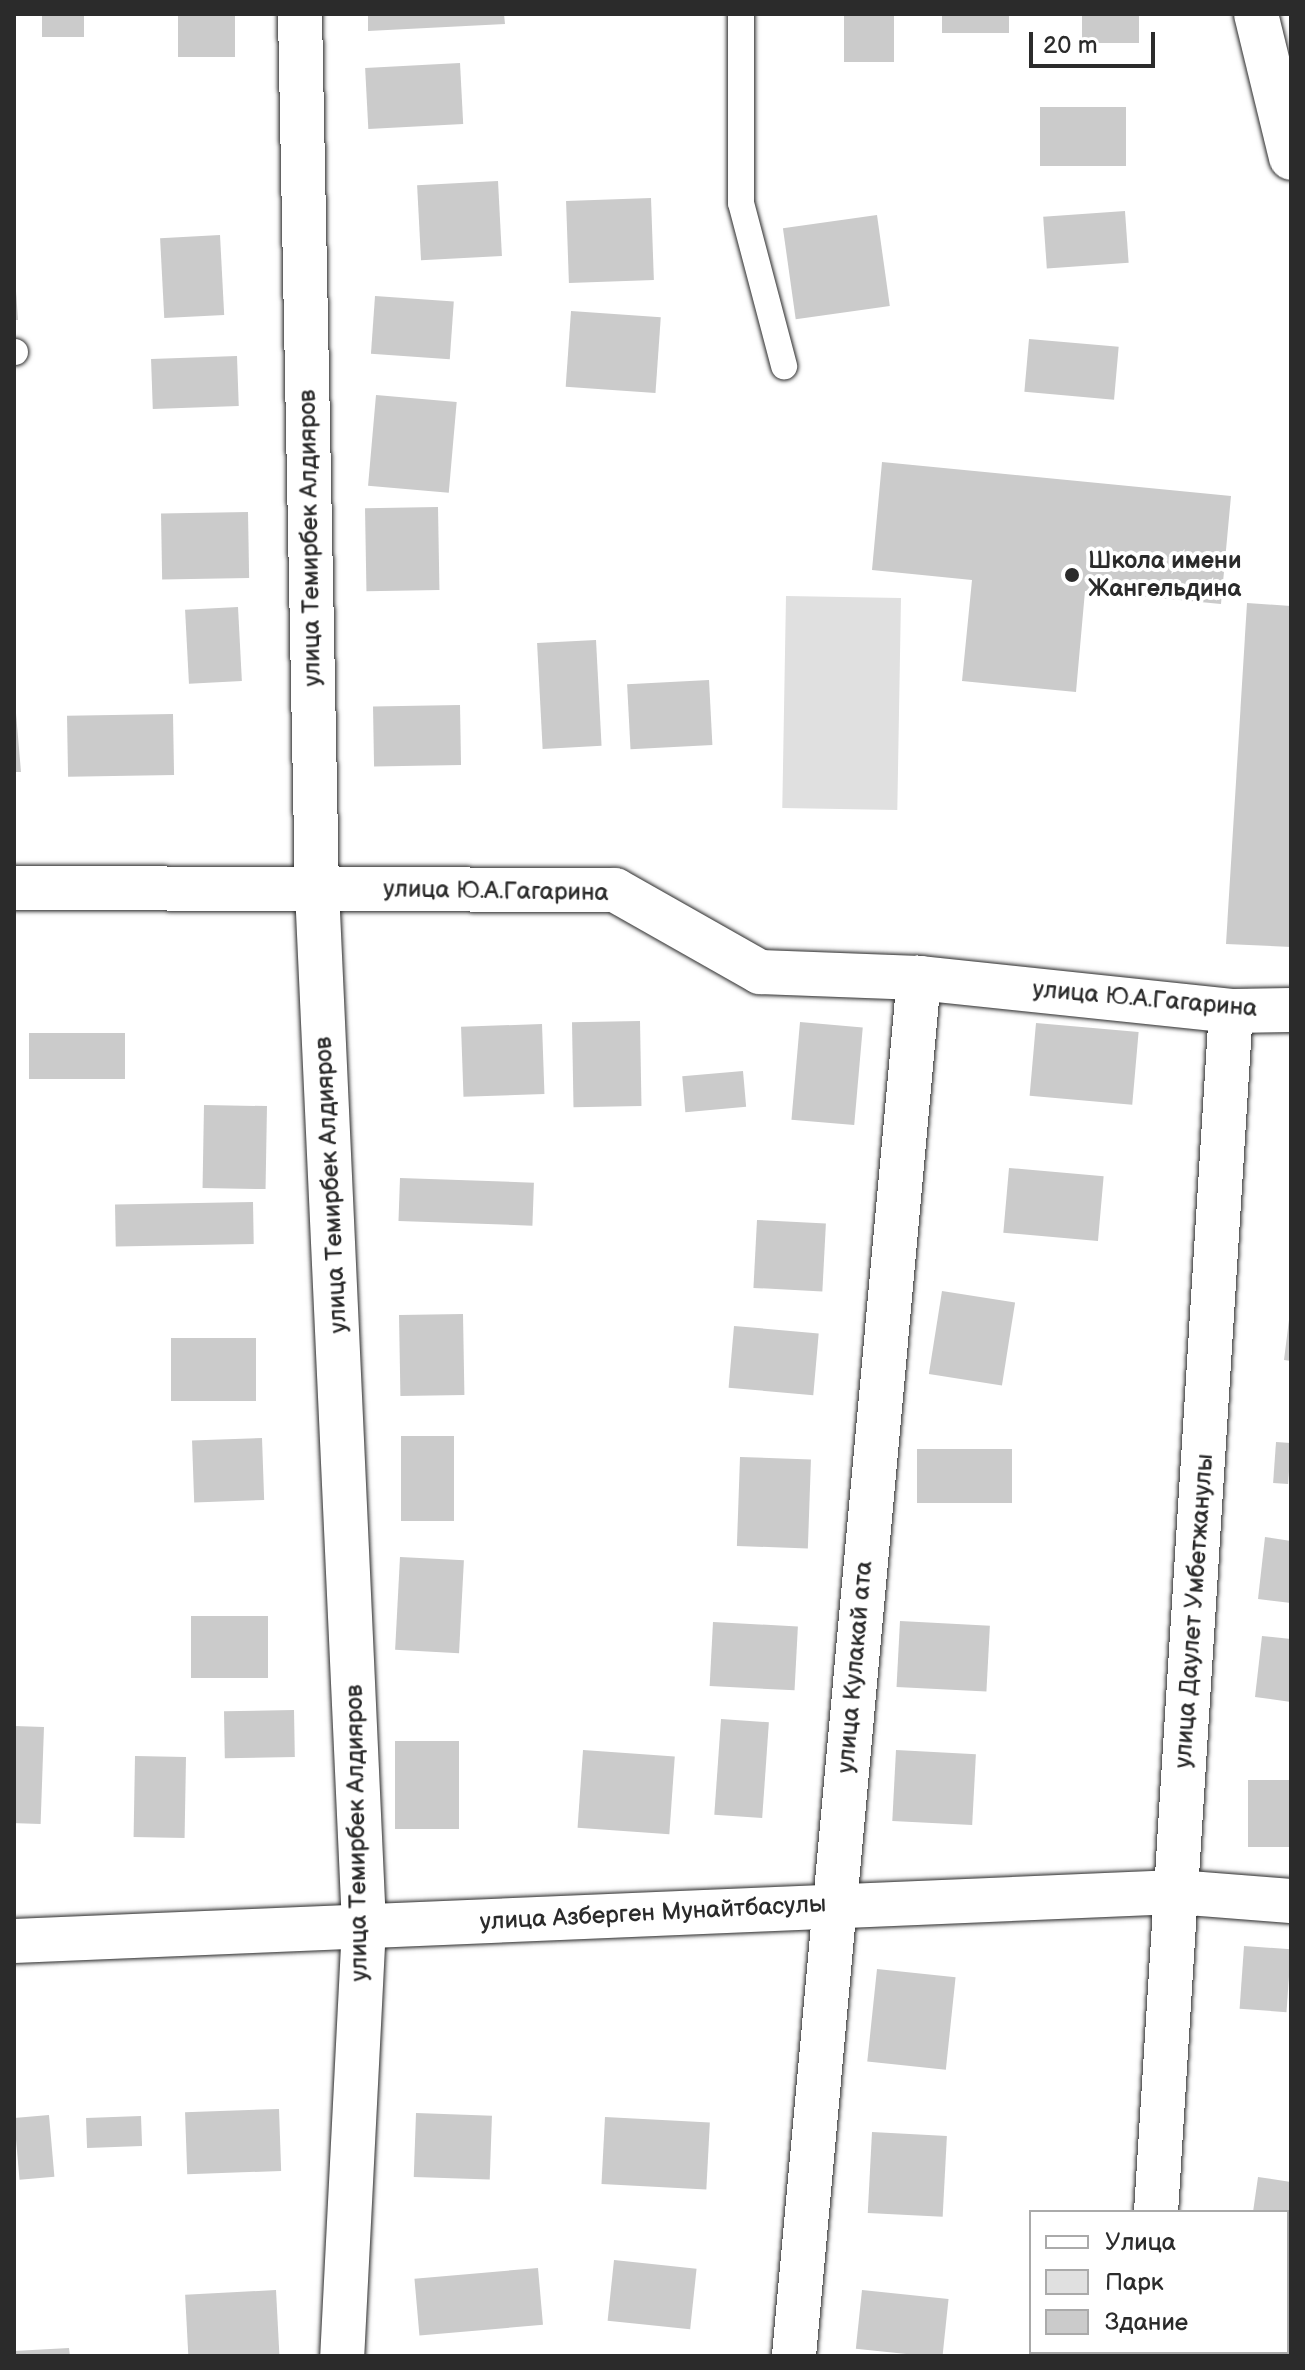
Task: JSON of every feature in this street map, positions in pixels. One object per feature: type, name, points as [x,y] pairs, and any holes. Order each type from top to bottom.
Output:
[{"type":"street","name":"улица Темирбек Алдияров","points":[[300,14],[317,890],[364,1926],[342,2356]]},
{"type":"street","points":[[1256,14],[1291,158]]},
{"type":"street","name":"улица Ю.А.Гагарина","points":[[14,888],[615,890],[760,972],[919,978],[1231,1011],[1291,1010]]},
{"type":"street","name":"улица Кулакай ата","points":[[794,2356],[832,1904],[919,978]]},
{"type":"street","name":"улица Даулет Умбетжанулы","points":[[1156,2210],[1231,1011]]},
{"type":"street","name":"улица Азберген Мунайтбасулы","points":[[14,1941],[832,1904],[1176,1892],[1291,1901]]},
{"type":"lane","points":[[741,14],[741,203],[784,366]]},
{"type":"green space","points":[[786,596],[901,598],[897,810],[782,808]]},
{"type":"building","points":[[42,14],[84,14],[84,37],[42,37]]},
{"type":"building","points":[[178,14],[235,14],[235,57],[178,57]]},
{"type":"building","points":[[368,14],[504,14],[505,24],[368,31]]},
{"type":"building","points":[[844,14],[894,14],[894,62],[844,62]]},
{"type":"building","points":[[942,14],[1009,14],[1009,33],[942,33]]},
{"type":"building","points":[[1082,14],[1139,14],[1139,43],[1082,43]]},
{"type":"building","points":[[460,63],[463,124],[368,129],[365,68]]},
{"type":"building","points":[[1040,107],[1126,107],[1126,166],[1040,166]]},
{"type":"building","points":[[498,181],[502,256],[421,260],[417,185]]},
{"type":"building","points":[[651,198],[654,280],[569,283],[566,201]]},
{"type":"building","points":[[1125,211],[1129,263],[1047,269],[1043,217]]},
{"type":"building","points":[[877,215],[890,306],[796,319],[783,228]]},
{"type":"building","points":[[220,235],[224,315],[164,318],[160,238]]},
{"type":"building","points":[[16,291],[18,320],[14,320]]},
{"type":"building","points":[[375,296],[454,302],[450,359],[371,354]]},
{"type":"building","points":[[571,311],[661,317],[655,393],[566,387]]},
{"type":"building","points":[[1029,339],[1119,347],[1114,400],[1024,392]]},
{"type":"building","points":[[237,356],[239,406],[153,409],[151,359]]},
{"type":"building","points":[[376,395],[457,402],[449,493],[368,486]]},
{"type":"building","name":"Школа имени Жангельдина","points":[[882,462],[1231,496],[1221,604],[1085,591],[1076,692],[962,681],[972,580],[872,570]]},
{"type":"building","points":[[438,507],[439,590],[366,591],[365,508]]},
{"type":"building","points":[[248,512],[249,578],[162,580],[161,514]]},
{"type":"building","points":[[1247,603],[1291,606],[1291,947],[1226,944]]},
{"type":"building","points":[[238,607],[242,681],[189,684],[185,610]]},
{"type":"building","points":[[596,640],[602,746],[543,749],[537,643]]},
{"type":"building","points":[[709,680],[712,745],[631,749],[627,684]]},
{"type":"building","points":[[14,690],[21,772],[14,772]]},
{"type":"building","points":[[460,705],[461,765],[374,767],[373,707]]},
{"type":"building","points":[[173,714],[174,775],[68,777],[67,716]]},
{"type":"building","points":[[640,1021],[641,1106],[573,1107],[572,1022]]},
{"type":"building","points":[[800,1022],[863,1027],[854,1125],[791,1120]]},
{"type":"building","points":[[1036,1023],[1139,1032],[1132,1105],[1030,1096]]},
{"type":"building","points":[[542,1024],[544,1094],[463,1097],[461,1027]]},
{"type":"building","points":[[29,1033],[125,1033],[125,1079],[29,1079]]},
{"type":"building","points":[[743,1071],[746,1107],[685,1112],[682,1076]]},
{"type":"building","points":[[204,1105],[267,1106],[266,1189],[203,1188]]},
{"type":"building","points":[[1009,1168],[1104,1176],[1098,1241],[1003,1233]]},
{"type":"building","points":[[400,1178],[534,1183],[532,1226],[398,1221]]},
{"type":"building","points":[[253,1202],[254,1244],[116,1246],[115,1204]]},
{"type":"building","points":[[757,1220],[826,1224],[822,1292],[753,1288]]},
{"type":"building","points":[[942,1291],[1015,1303],[1002,1386],[929,1374]]},
{"type":"building","points":[[463,1314],[464,1395],[400,1396],[399,1315]]},
{"type":"building","points":[[1291,1320],[1291,1361],[1284,1360]]},
{"type":"building","points":[[734,1326],[819,1333],[813,1395],[729,1388]]},
{"type":"building","points":[[171,1338],[256,1338],[256,1401],[171,1401]]},
{"type":"building","points":[[401,1436],[454,1436],[454,1521],[401,1521]]},
{"type":"building","points":[[262,1438],[264,1500],[194,1502],[192,1440]]},
{"type":"building","points":[[1276,1442],[1291,1443],[1288,1484],[1273,1483]]},
{"type":"building","points":[[917,1449],[1012,1449],[1012,1503],[917,1503]]},
{"type":"building","points":[[740,1457],[811,1459],[808,1548],[737,1546]]},
{"type":"building","points":[[1265,1537],[1291,1541],[1291,1603],[1258,1599]]},
{"type":"building","points":[[400,1557],[464,1560],[459,1653],[395,1650]]},
{"type":"building","points":[[191,1616],[268,1616],[268,1678],[191,1678]]},
{"type":"building","points":[[900,1621],[990,1626],[986,1692],[897,1687]]},
{"type":"building","points":[[713,1622],[798,1626],[795,1690],[710,1686]]},
{"type":"building","points":[[1262,1636],[1291,1639],[1291,1702],[1255,1697]]},
{"type":"building","points":[[294,1710],[295,1757],[225,1758],[224,1711]]},
{"type":"building","points":[[721,1719],[769,1722],[762,1818],[714,1815]]},
{"type":"building","points":[[14,1726],[44,1727],[41,1824],[14,1823]]},
{"type":"building","points":[[395,1741],[459,1741],[459,1829],[395,1829]]},
{"type":"building","points":[[583,1750],[675,1756],[669,1834],[578,1828]]},
{"type":"building","points":[[896,1750],[976,1754],[972,1825],[892,1821]]},
{"type":"building","points":[[135,1756],[186,1757],[185,1838],[134,1837]]},
{"type":"building","points":[[1248,1780],[1291,1780],[1291,1847],[1248,1847]]},
{"type":"building","points":[[1244,1946],[1291,1949],[1286,2012],[1240,2009]]},
{"type":"building","points":[[877,1969],[956,1977],[946,2070],[867,2061]]},
{"type":"building","points":[[279,2109],[281,2171],[187,2174],[185,2112]]},
{"type":"building","points":[[416,2113],[492,2116],[490,2180],[414,2177]]},
{"type":"building","points":[[49,2115],[54,2177],[20,2180],[14,2118]]},
{"type":"building","points":[[141,2116],[142,2146],[87,2148],[86,2118]]},
{"type":"building","points":[[605,2117],[710,2122],[706,2189],[601,2184]]},
{"type":"building","points":[[872,2132],[947,2136],[943,2217],[868,2213]]},
{"type":"building","points":[[1258,2177],[1291,2182],[1291,2252],[1289,2210],[1253,2210]]},
{"type":"building","points":[[614,2260],[697,2269],[690,2329],[608,2321]]},
{"type":"building","points":[[538,2268],[543,2325],[419,2336],[414,2279]]},
{"type":"building","points":[[276,2290],[279,2356],[188,2356],[185,2295]]},
{"type":"building","points":[[862,2290],[949,2299],[943,2356],[856,2349]]},
{"type":"building","points":[[69,2348],[70,2356],[14,2356],[14,2351]]},
{"type":"building","points":[[1222,2354],[1285,2354],[1285,2356]]},
{"type":"place","name":"Школа имени Жангельдина","points":[[1072,575]]}]
